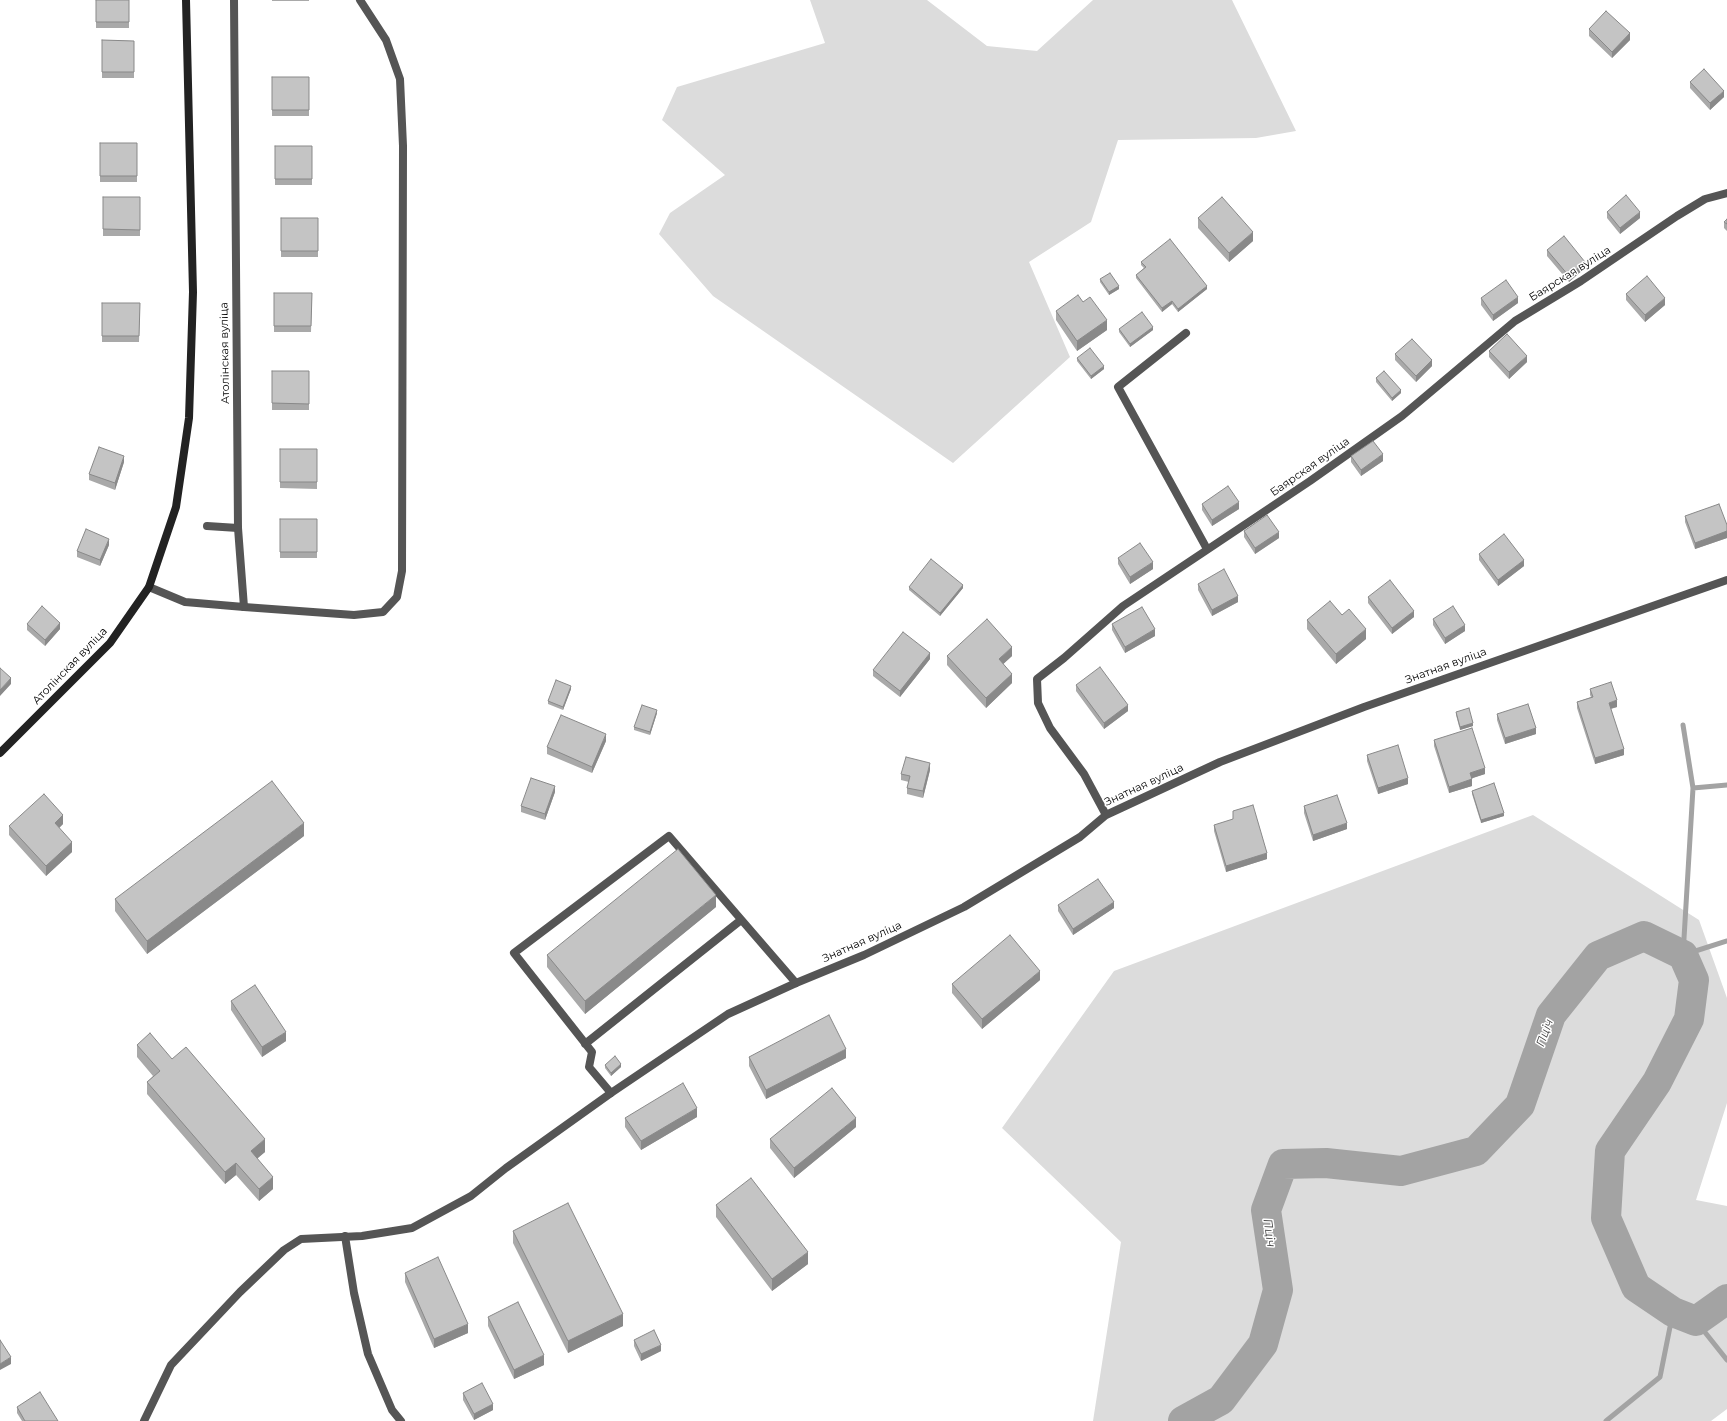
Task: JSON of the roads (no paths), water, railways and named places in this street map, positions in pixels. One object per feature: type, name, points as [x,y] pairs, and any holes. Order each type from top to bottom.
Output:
[{"type":"street","name":"Атолінская вуліца","points":[[0,753],[110,644],[149,587],[176,507],[189,418],[193,292],[186,0]]},
{"type":"street","name":"Атолінская вуліца","points":[[234,0],[238,528],[244,607]]},
{"type":"street","points":[[149,587],[185,602],[354,615],[383,612],[397,597],[402,571],[403,146],[400,78],[386,40],[360,0]]},
{"type":"street","name":"Баярская вуліца","points":[[1106,815],[1084,774],[1050,728],[1038,703],[1037,679],[1064,658],[1123,606],[1310,481],[1402,416],[1515,321],[1581,281],[1676,216],[1705,199],[1727,193]]},
{"type":"street","points":[[1186,333],[1118,387],[1207,549]]},
{"type":"street","points":[[207,526],[238,528]]},
{"type":"street","name":"Знатная вуліца","points":[[144,1421],[171,1365],[240,1292],[284,1250],[301,1239],[380,1234],[412,1228],[445,1211],[471,1196],[506,1168],[728,1014],[796,983],[864,955],[964,907],[1080,837],[1106,815],[1220,762],[1357,710],[1727,580]]},
{"type":"street","points":[[611,1094],[589,1067],[592,1052],[514,953],[669,836],[796,983]]},
{"type":"street","points":[[585,1044],[741,920]]},
{"type":"street","points":[[345,1236],[354,1293],[368,1354],[392,1410],[401,1421]]},
{"type":"waterway","points":[[1683,725],[1693,788]]},
{"type":"waterway","points":[[1727,785],[1693,788],[1683,955],[1727,941]]},
{"type":"waterway","name":"Пціч","points":[[1183,1421],[1221,1400],[1263,1344],[1278,1290],[1266,1210],[1283,1164],[1326,1163],[1401,1171],[1476,1151],[1520,1105],[1551,1015],[1598,956],[1644,936],[1683,955],[1694,980],[1689,1019],[1657,1082],[1610,1151],[1606,1218],[1636,1287],[1673,1312],[1696,1321],[1727,1299]]},
{"type":"waterway","points":[[1606,1421],[1660,1377],[1673,1312]]},
{"type":"waterway","points":[[1696,1321],[1727,1360]]}]
